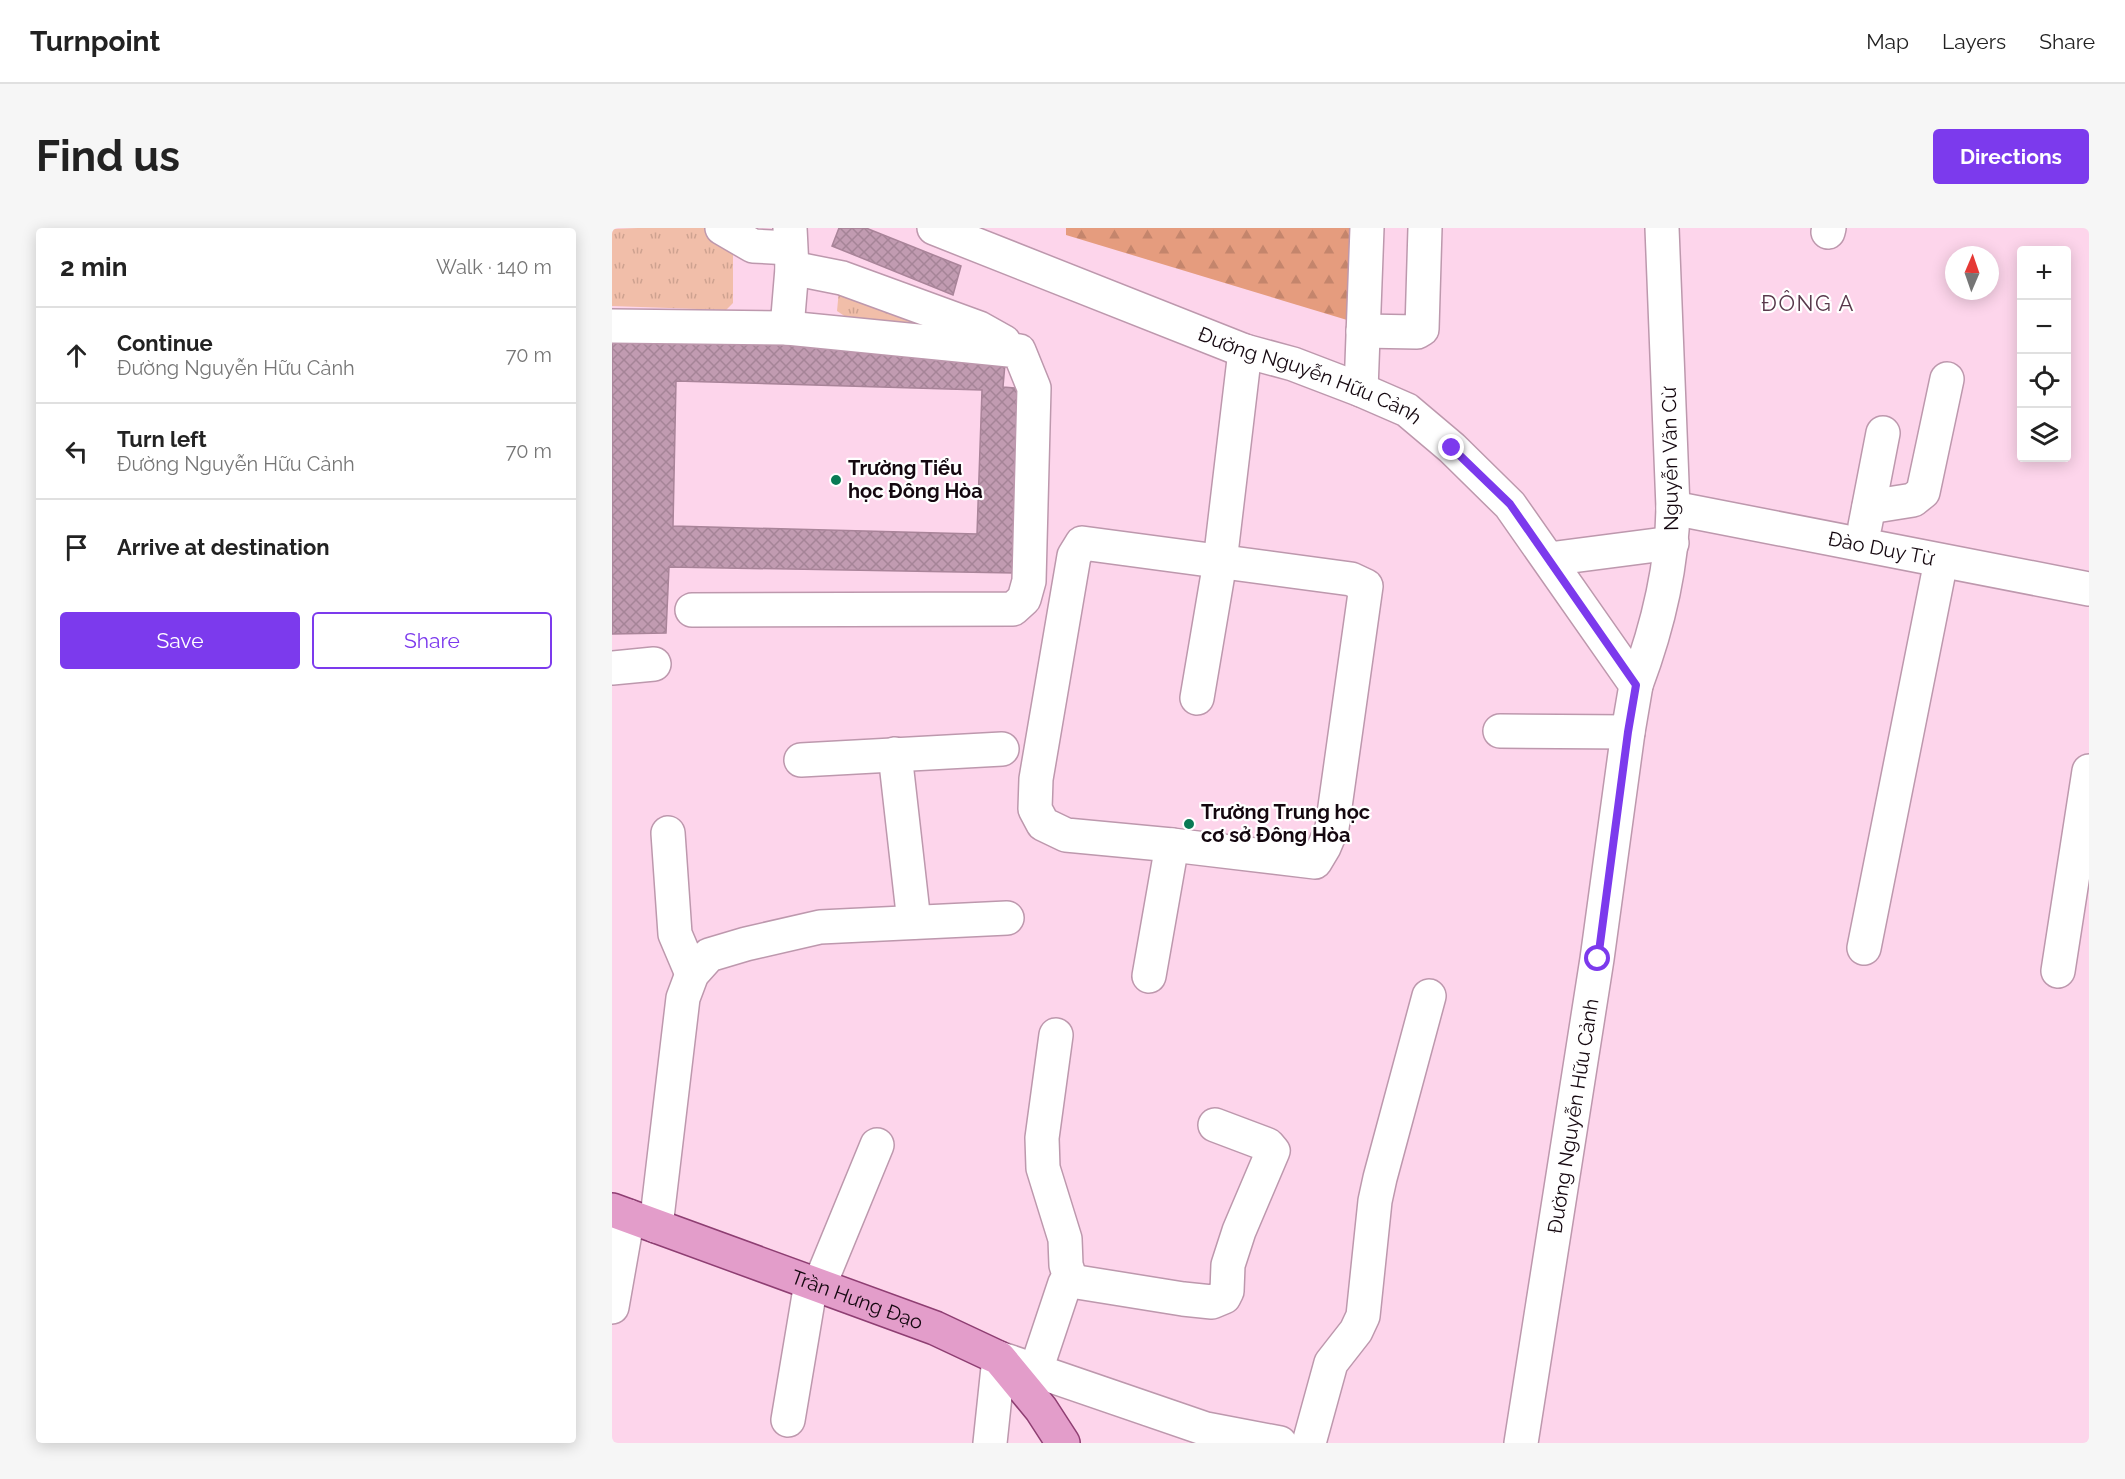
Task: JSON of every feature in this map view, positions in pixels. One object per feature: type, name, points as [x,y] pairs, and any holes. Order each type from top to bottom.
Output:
[{"type":"main road","name":"Trần Hưng Đạo","points":[[632,1218],[935,1328],[999,1358],[1041,1409],[1063,1443]]},
{"type":"street","points":[[692,610],[1013,609],[1024,599],[1029,581],[1034,388],[1019,351],[979,328],[842,278],[791,248],[753,246],[722,228]]},
{"type":"street","name":"Đường Nguyễn Hữu Cảnh","points":[[934,228],[1245,351],[1293,364],[1407,410],[1452,448],[1510,504],[1636,685],[1598,959],[1521,1443]]},
{"type":"street","points":[[1361,390],[1367,228]]},
{"type":"street","points":[[1363,331],[1417,332],[1422,329],[1425,228]]},
{"type":"street","name":"Nguyễn Văn Cừ","points":[[1636,685],[1652,644],[1672,543],[1673,508],[1662,228]]},
{"type":"street","points":[[787,328],[791,248]]},
{"type":"street","points":[[612,326],[787,328],[1019,351]]},
{"type":"street","points":[[1197,698],[1220,562],[1245,351]]},
{"type":"street","points":[[1869,507],[1912,500],[1923,492],[1947,379]]},
{"type":"street","points":[[1861,545],[1883,433]]},
{"type":"street","name":"Đào Duy Từ","points":[[1673,508],[2089,589]]},
{"type":"street","points":[[1082,543],[1351,579],[1366,586],[1332,828],[1315,862],[1172,845],[1066,835],[1043,824],[1035,809],[1036,779],[1074,556],[1082,543]]},
{"type":"street","points":[[1549,560],[1672,543]]},
{"type":"street","points":[[1864,948],[1941,561]]},
{"type":"street","points":[[612,668],[654,664]]},
{"type":"street","points":[[1500,731],[1628,732]]},
{"type":"street","points":[[801,760],[1002,749]]},
{"type":"street","points":[[895,754],[914,922]]},
{"type":"street","points":[[2058,971],[2089,771]]},
{"type":"street","points":[[668,833],[675,934],[692,974]]},
{"type":"street","points":[[1149,976],[1172,845]]},
{"type":"street","points":[[612,1307],[683,998],[692,974],[709,954],[820,927],[1007,918]]},
{"type":"street","points":[[1309,1443],[1331,1363],[1356,1331],[1363,1316],[1375,1201],[1429,996]]},
{"type":"street","points":[[1056,1035],[1042,1138],[1043,1168],[1065,1239],[1066,1264],[1071,1281]]},
{"type":"street","points":[[1036,1370],[1065,1283],[1071,1281],[1212,1302],[1224,1297],[1227,1291],[1228,1265],[1239,1231],[1273,1151],[1268,1145],[1215,1125]]},
{"type":"street","points":[[788,1420],[815,1285],[877,1145]]},
{"type":"street","points":[[990,1443],[999,1358],[1036,1370],[1184,1432],[1206,1429],[1280,1443]]},
{"type":"green space","points":[[718,228],[733,247],[733,303],[726,310],[612,306],[612,229]]},
{"type":"green space","points":[[1066,228],[1360,228],[1357,323],[1066,235]]},
{"type":"green space","points":[[839,290],[947,326],[864,323],[849,319],[837,311]]},
{"type":"building","points":[[839,228],[866,228],[961,266],[953,295],[832,246]]},
{"type":"building","points":[[612,336],[1006,352],[1003,387],[1025,389],[1014,573],[669,567],[666,633],[612,634]],"holes":[[[676,381],[982,390],[977,534],[673,526]]]},
{"type":"place","name":"Trường Tiểu học Đông Hòa","points":[[836,480]]},
{"type":"place","name":"Trường Trung học cơ sở Đông Hòa","points":[[1189,824]]},
{"type":"district","name":"ĐÔNG A","points":[[1808,303]]},
{"type":"route","points":[[1452,448],[1510,504],[1636,685],[1598,959]]}]
